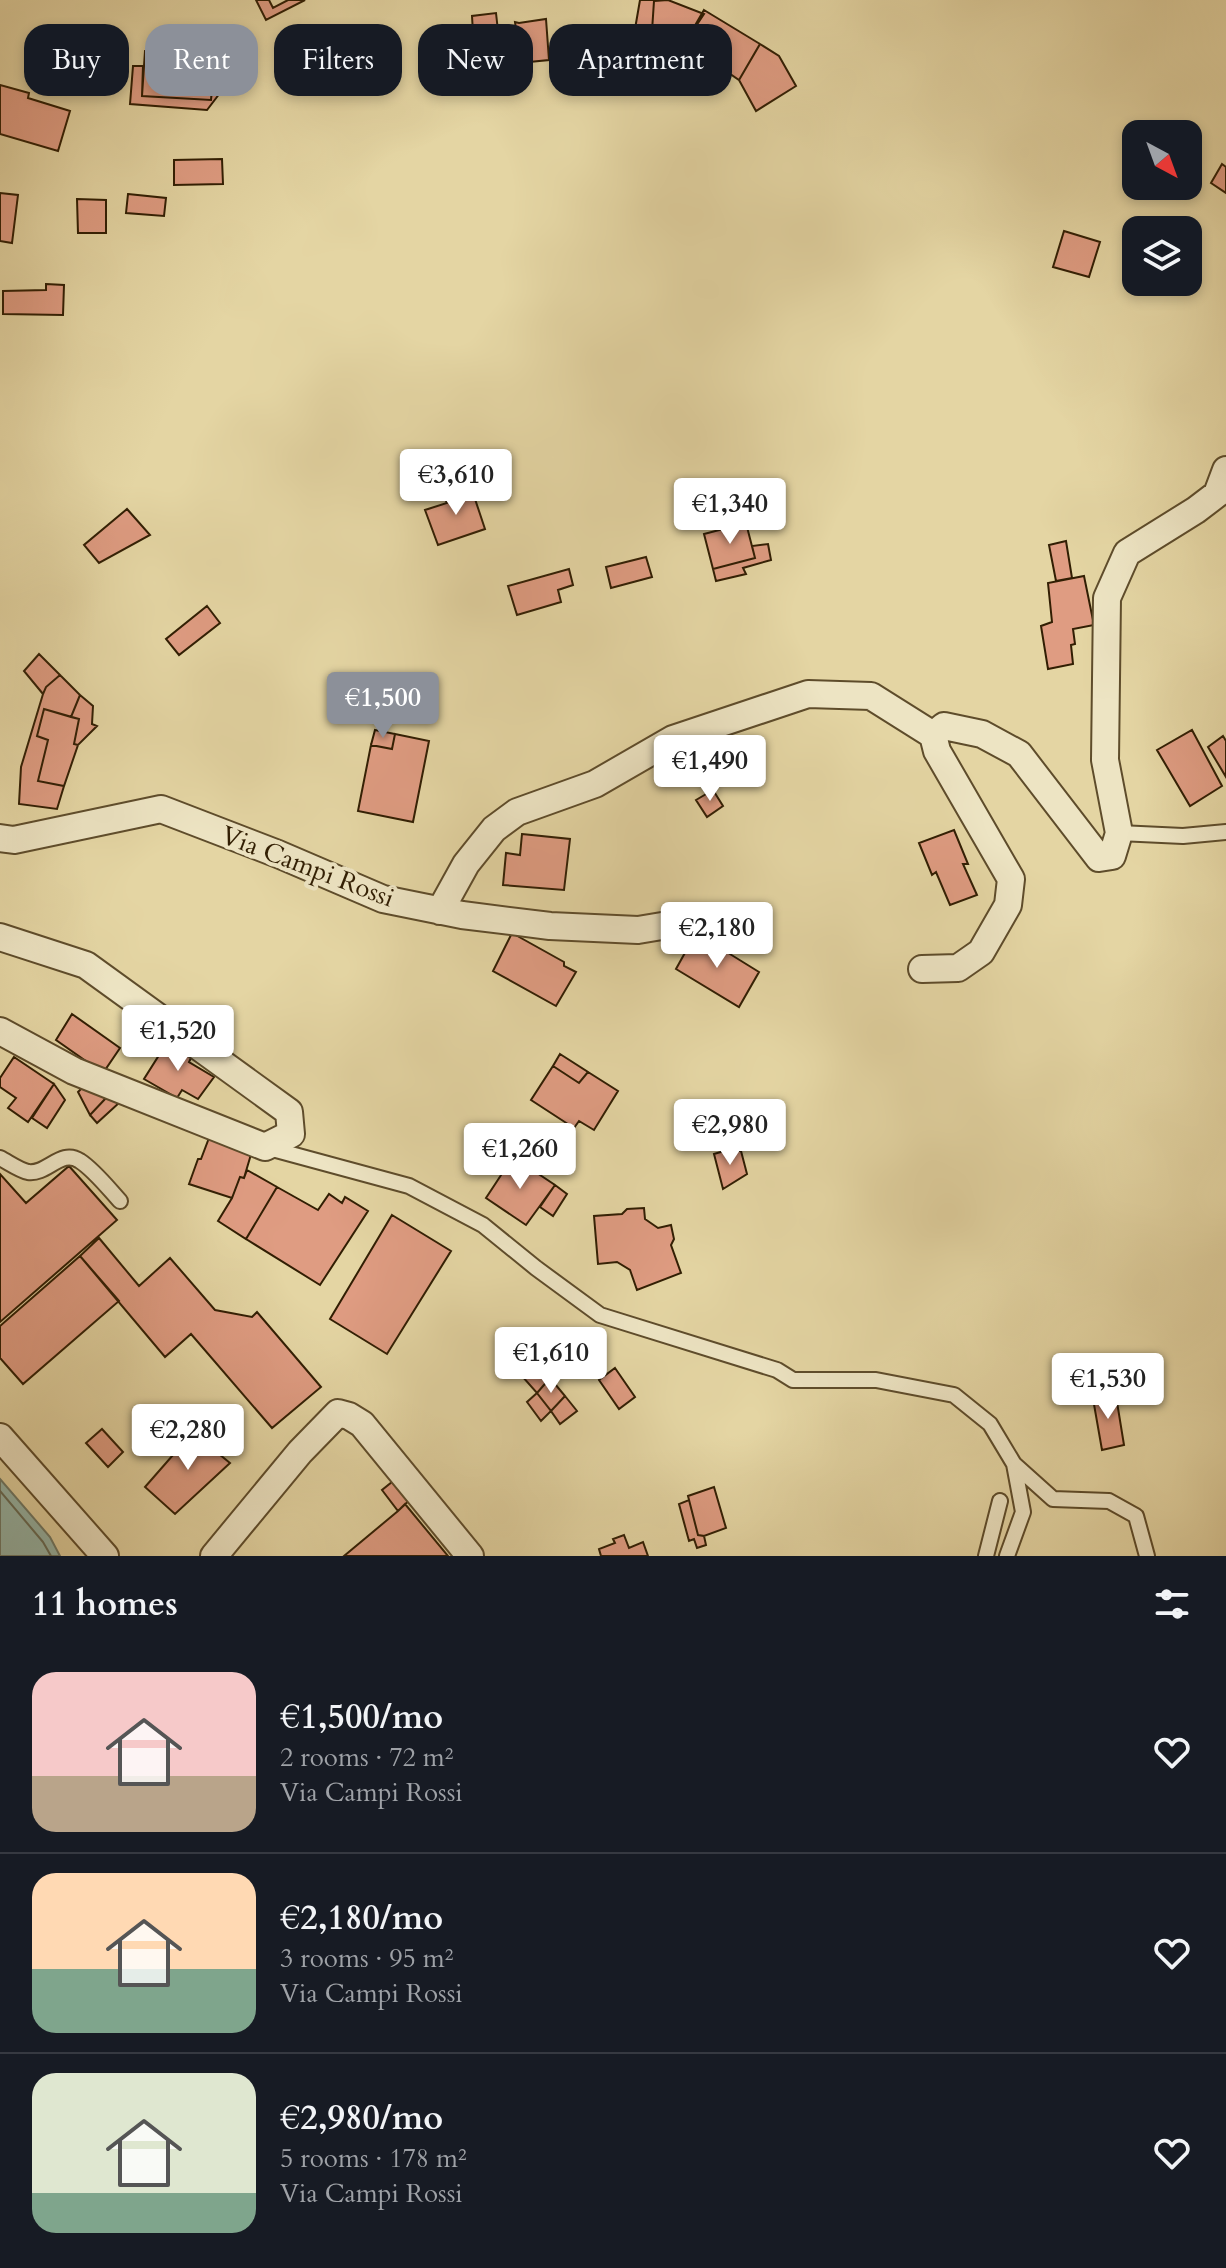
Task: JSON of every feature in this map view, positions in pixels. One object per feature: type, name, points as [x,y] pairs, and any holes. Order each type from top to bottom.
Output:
[{"type":"street","points":[[933,735],[944,726],[982,734],[1019,754],[1099,858],[1112,856],[1119,833],[1105,760],[1107,598],[1127,553],[1217,494],[1226,470]]},
{"type":"street","points":[[440,911],[466,864],[494,829],[517,812],[595,784],[673,739],[808,694],[871,696],[933,735],[937,751],[1011,879],[1008,905],[981,952],[958,968],[922,969]]},
{"type":"street","name":"Via Campi Rossi","points":[[0,838],[14,840],[161,809],[383,899],[440,911],[550,926],[638,930],[668,925]]},
{"type":"street","points":[[0,937],[86,965],[289,1112],[291,1134],[265,1147],[74,1071],[0,1031]]},
{"type":"street","points":[[214,1556],[300,1452],[338,1413],[362,1424],[470,1556]]},
{"type":"street","points":[[0,1437],[105,1556]]},
{"type":"lane","points":[[1119,833],[1183,836],[1226,832]]},
{"type":"lane","points":[[265,1147],[409,1186],[483,1225],[600,1315],[777,1370],[793,1380],[876,1380],[954,1395],[990,1424],[1014,1464],[1053,1499],[1109,1501],[1136,1516],[1147,1556]]},
{"type":"lane","points":[[0,1158],[28,1172],[41,1171],[56,1160],[79,1160],[120,1201]]},
{"type":"lane","points":[[1007,1556],[1023,1512],[1014,1464]]},
{"type":"lane","points":[[986,1556],[1000,1501]]},
{"type":"water","points":[[0,1479],[50,1537],[60,1556],[0,1556]]},
{"type":"building","points":[[256,0],[269,0],[273,8],[288,0],[305,0],[266,20]]},
{"type":"building","points":[[640,0],[668,0],[654,1],[652,24],[636,24]]},
{"type":"building","points":[[668,0],[704,14],[697,24],[652,24],[654,1]]},
{"type":"building","points":[[704,10],[727,24],[696,24]]},
{"type":"building","points":[[496,13],[497,24],[472,24],[472,16]]},
{"type":"building","points":[[546,19],[549,60],[533,62],[533,24],[515,24],[515,22]]},
{"type":"building","points":[[732,27],[760,44],[739,80],[732,75]]},
{"type":"building","points":[[760,44],[779,56],[796,86],[756,111],[739,80]]},
{"type":"building","points":[[145,51],[145,96],[211,96],[211,100],[142,96]]},
{"type":"building","points":[[133,66],[143,66],[142,96],[211,100],[211,96],[218,96],[207,110],[130,104]]},
{"type":"building","points":[[0,85],[24,92],[28,98],[70,111],[58,151],[0,134]]},
{"type":"building","points":[[222,159],[223,184],[174,185],[174,160]]},
{"type":"building","points":[[1222,164],[1226,167],[1226,193],[1211,183]]},
{"type":"building","points":[[0,193],[18,195],[12,243],[0,241]]},
{"type":"building","points":[[128,194],[166,198],[164,216],[126,213]]},
{"type":"building","points":[[77,199],[106,200],[106,233],[78,233]]},
{"type":"building","points":[[1064,231],[1100,242],[1089,277],[1053,267]]},
{"type":"building","points":[[46,284],[64,285],[63,315],[3,314],[3,291],[46,290]]},
{"type":"building","points":[[471,487],[485,529],[438,545],[425,510],[447,503],[444,496]]},
{"type":"building","points":[[127,509],[150,535],[99,563],[84,545]]},
{"type":"building","points":[[746,523],[755,558],[713,569],[704,534]]},
{"type":"building","points":[[1066,541],[1072,578],[1056,581],[1049,545]]},
{"type":"building","points":[[768,544],[771,560],[743,568],[746,574],[716,581],[713,569],[755,558],[752,546]]},
{"type":"building","points":[[646,557],[652,577],[611,588],[606,567]]},
{"type":"building","points":[[569,569],[573,585],[558,590],[561,602],[517,615],[508,586]]},
{"type":"building","points":[[1084,576],[1094,625],[1073,629],[1073,664],[1048,669],[1041,626],[1052,622],[1048,583]]},
{"type":"building","points":[[207,606],[220,623],[179,655],[166,639]]},
{"type":"building","points":[[39,654],[60,675],[46,687],[43,694],[24,671]]},
{"type":"building","points":[[60,675],[80,695],[71,717],[44,709],[37,736],[48,740],[38,781],[64,786],[57,809],[19,804],[21,767],[43,694],[46,687]]},
{"type":"building","points":[[80,695],[93,706],[92,724],[97,726],[78,745],[74,744],[79,719],[71,717]]},
{"type":"building","points":[[44,709],[79,719],[74,744],[78,745],[64,786],[38,781],[48,740],[37,736]]},
{"type":"building","points":[[375,730],[395,734],[392,749],[371,745]]},
{"type":"building","points":[[1192,730],[1222,786],[1190,806],[1157,750]]},
{"type":"building","points":[[395,734],[429,741],[413,822],[358,811],[371,745],[392,749]]},
{"type":"building","points":[[1223,736],[1226,741],[1226,777],[1208,747]]},
{"type":"building","points":[[713,790],[723,806],[707,817],[696,800]]},
{"type":"building","points":[[954,830],[968,864],[963,864],[977,895],[950,905],[936,872],[932,875],[919,843]]},
{"type":"building","points":[[522,834],[570,839],[564,890],[503,885],[506,853],[520,855]]},
{"type":"building","points":[[512,933],[576,972],[556,1006],[493,971]]},
{"type":"building","points":[[696,933],[759,972],[739,1007],[676,969]]},
{"type":"building","points":[[72,1014],[120,1048],[103,1073],[56,1040]]},
{"type":"building","points":[[165,1026],[175,1045],[168,1041],[158,1054],[149,1049]]},
{"type":"building","points":[[168,1041],[192,1056],[189,1062],[214,1077],[198,1099],[182,1090],[177,1098],[144,1079]]},
{"type":"building","points":[[560,1054],[588,1072],[579,1083],[553,1066]]},
{"type":"building","points":[[14,1057],[54,1084],[28,1122],[8,1108],[16,1098],[0,1087],[0,1078]]},
{"type":"building","points":[[553,1066],[579,1083],[588,1072],[618,1091],[594,1130],[579,1121],[574,1128],[531,1100]]},
{"type":"building","points":[[54,1084],[65,1100],[47,1128],[32,1118]]},
{"type":"building","points":[[84,1086],[106,1098],[90,1115],[78,1092]]},
{"type":"building","points":[[106,1098],[120,1102],[97,1123],[90,1115]]},
{"type":"building","points":[[209,1138],[252,1151],[244,1178],[240,1177],[232,1198],[189,1184]]},
{"type":"building","points":[[741,1151],[747,1174],[723,1189],[714,1154]]},
{"type":"building","points":[[513,1157],[555,1185],[526,1225],[486,1198]]},
{"type":"building","points":[[69,1166],[117,1220],[0,1322],[0,1174],[26,1203]]},
{"type":"building","points":[[247,1170],[277,1187],[246,1239],[218,1221],[240,1177],[244,1178]]},
{"type":"building","points":[[555,1185],[567,1194],[553,1216],[540,1207]]},
{"type":"building","points":[[277,1187],[318,1210],[329,1194],[342,1203],[345,1197],[368,1211],[320,1285],[246,1239]]},
{"type":"building","points":[[644,1208],[645,1219],[658,1228],[671,1225],[674,1239],[671,1245],[681,1273],[637,1290],[630,1270],[617,1262],[598,1264],[594,1216],[622,1214],[627,1209]]},
{"type":"building","points":[[392,1215],[451,1251],[387,1354],[330,1319]]},
{"type":"building","points":[[99,1238],[139,1286],[170,1258],[215,1310],[252,1317],[257,1312],[321,1387],[272,1428],[191,1334],[165,1357],[80,1256]]},
{"type":"building","points":[[80,1256],[119,1301],[23,1384],[0,1358],[0,1326]]},
{"type":"building","points":[[513,1334],[550,1378],[537,1393],[498,1349]]},
{"type":"building","points":[[615,1368],[635,1397],[619,1409],[599,1380]]},
{"type":"building","points":[[550,1378],[565,1396],[551,1411],[537,1393]]},
{"type":"building","points":[[1106,1389],[1109,1404],[1117,1402],[1124,1445],[1102,1450],[1092,1393]]},
{"type":"building","points":[[537,1393],[551,1411],[541,1421],[527,1402]]},
{"type":"building","points":[[565,1396],[577,1411],[560,1424],[551,1411]]},
{"type":"building","points":[[102,1429],[123,1452],[108,1467],[86,1443]]},
{"type":"building","points":[[203,1430],[218,1443],[213,1449],[230,1463],[175,1514],[145,1487],[194,1431],[199,1436]]},
{"type":"building","points":[[397,1478],[413,1497],[398,1511],[382,1490]]},
{"type":"building","points":[[714,1487],[726,1528],[704,1536],[698,1535],[688,1496]]},
{"type":"building","points":[[689,1500],[698,1535],[704,1536],[706,1545],[697,1548],[694,1539],[689,1541],[679,1504]]},
{"type":"building","points":[[405,1504],[448,1556],[344,1556],[398,1511]]},
{"type":"building","points":[[624,1535],[629,1548],[643,1542],[648,1556],[601,1556],[599,1549],[615,1543],[613,1539]]}]
